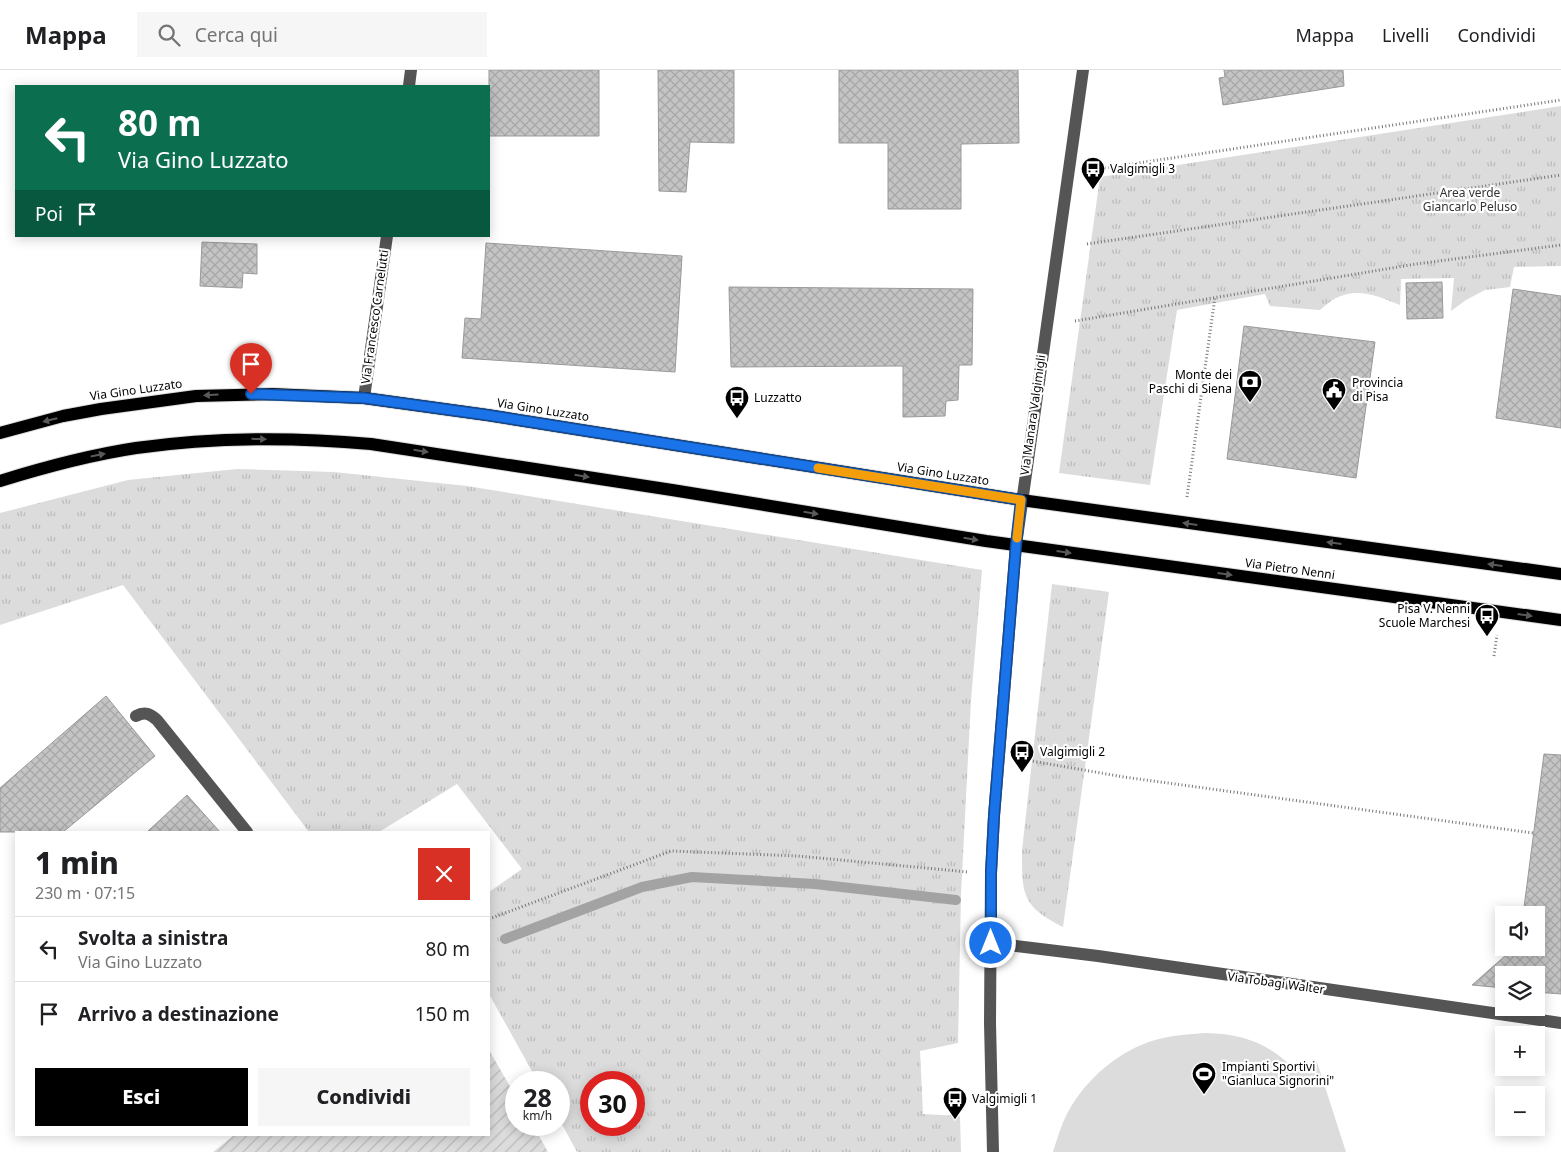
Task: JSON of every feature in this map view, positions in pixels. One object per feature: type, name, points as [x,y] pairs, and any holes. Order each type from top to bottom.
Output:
[{"type":"main road","name":"Via Gino Luzzato","points":[[0,433],[63,416],[196,396],[265,394],[364,398],[487,415],[1021,500]]},
{"type":"main road","points":[[0,481],[66,462],[136,448],[243,439],[339,441],[402,448],[1016,545]]},
{"type":"main road","points":[[1021,500],[1561,574]]},
{"type":"main road","name":"Via Pietro Nenni","points":[[1016,545],[1561,620]]},
{"type":"street","points":[[408,85],[411,70]]},
{"type":"street","name":"Via Manara Valgimigli","points":[[993,1152],[990,1024],[991,873],[1016,545],[1083,70]]},
{"type":"street","name":"Via Francesco Carnelutti","points":[[364,398],[386,237]]},
{"type":"street","points":[[136,716],[149,714],[158,720],[246,831]]},
{"type":"street","name":"Via Tobagi Walter","points":[[991,943],[1098,956],[1561,1023]]},
{"type":"path","points":[[1098,169],[1561,100]]},
{"type":"path","points":[[1087,244],[1561,175]]},
{"type":"path","points":[[1075,321],[1416,264],[1561,245]]},
{"type":"path","points":[[1186,498],[1215,297]]},
{"type":"path","points":[[1494,656],[1497,635]]},
{"type":"path","points":[[1026,760],[1124,777],[1533,833]]},
{"type":"path","points":[[490,919],[671,851],[798,856],[991,873]]},
{"type":"green space","name":"Area verde Giancarlo Peluso","points":[[1561,106],[1561,266],[1514,267],[1510,287],[1485,290],[1451,311],[1454,278],[1401,279],[1400,305],[1368,294],[1352,293],[1336,298],[1320,310],[1270,306],[1265,294],[1177,310],[1150,485],[1059,473],[1100,177]]},
{"type":"green space","points":[[237,469],[334,472],[467,486],[982,570],[971,700],[961,894],[958,1043],[920,1051],[923,1114],[960,1116],[961,1152],[577,1152],[568,1136],[570,1136],[570,1071],[532,1071],[490,996],[490,891],[522,869],[457,784],[381,831],[308,831],[123,585],[0,625],[0,513],[128,480]]},
{"type":"green space","points":[[1052,584],[1109,592],[1063,927],[1039,912],[1032,905],[1027,897],[1022,878],[1022,850]]},
{"type":"green space","name":"Impianti Sportivi \"Gianluca Signorini\"","points":[[1206,1033],[1232,1035],[1255,1042],[1275,1053],[1295,1070],[1317,1062],[1346,1152],[1053,1152],[1063,1122],[1072,1105],[1089,1082],[1111,1062],[1136,1047],[1149,1042],[1174,1036]]},
{"type":"green space","points":[[490,1052],[505,1078],[505,1136],[539,1136],[548,1152],[213,1152],[233,1136],[490,1136]]},
{"type":"building","points":[[489,70],[599,70],[599,136],[490,136]]},
{"type":"building","points":[[658,70],[734,70],[734,143],[690,142],[686,192],[659,191]]},
{"type":"building","points":[[839,70],[1018,70],[1019,143],[961,144],[961,209],[888,209],[888,143],[839,143]]},
{"type":"building","points":[[1224,70],[1343,70],[1344,86],[1223,105],[1219,78],[1225,77]]},
{"type":"building","points":[[202,242],[257,244],[257,274],[243,273],[242,288],[200,286]]},
{"type":"building","points":[[486,243],[682,256],[675,372],[462,358],[465,318],[481,319]]},
{"type":"building","points":[[1442,282],[1443,318],[1407,319],[1406,283]]},
{"type":"building","points":[[729,287],[973,289],[972,365],[959,365],[958,400],[946,401],[945,416],[903,417],[903,366],[731,367]]},
{"type":"building","points":[[1513,289],[1561,296],[1561,428],[1496,418]]},
{"type":"building","points":[[1244,326],[1375,342],[1356,478],[1227,459]]},
{"type":"building","points":[[106,696],[155,756],[64,831],[0,832],[0,788]]},
{"type":"building","points":[[1544,754],[1561,755],[1561,994],[1545,993],[1545,966],[1495,966],[1495,987],[1472,985],[1505,956],[1545,956],[1545,906],[1524,906]]},
{"type":"building","points":[[187,795],[219,831],[148,831]]},
{"type":"waterway","points":[[505,939],[642,887],[692,877],[815,884],[956,900]]},
{"type":"slow traffic","points":[[818,468],[1021,500],[1017,538]]},
{"type":"place","name":"Valgimigli 3","points":[[1093,190]]},
{"type":"place","name":"Monte dei Paschi di Siena","points":[[1250,403]]},
{"type":"place","name":"Provincia di Pisa","points":[[1334,411]]},
{"type":"place","name":"Luzzatto","points":[[737,419]]},
{"type":"place","name":"Pisa V. Nenni Scuole Marchesi","points":[[1487,637]]},
{"type":"place","name":"Valgimigli 2","points":[[1022,773]]},
{"type":"place","name":"Impianti Sportivi \"Gianluca Signorini\"","points":[[1204,1095]]},
{"type":"place","name":"Valgimigli 1","points":[[955,1120]]},
{"type":"route","points":[[251,394],[296,394],[364,398],[403,403],[1021,500],[994,816],[991,873],[991,943]]}]
